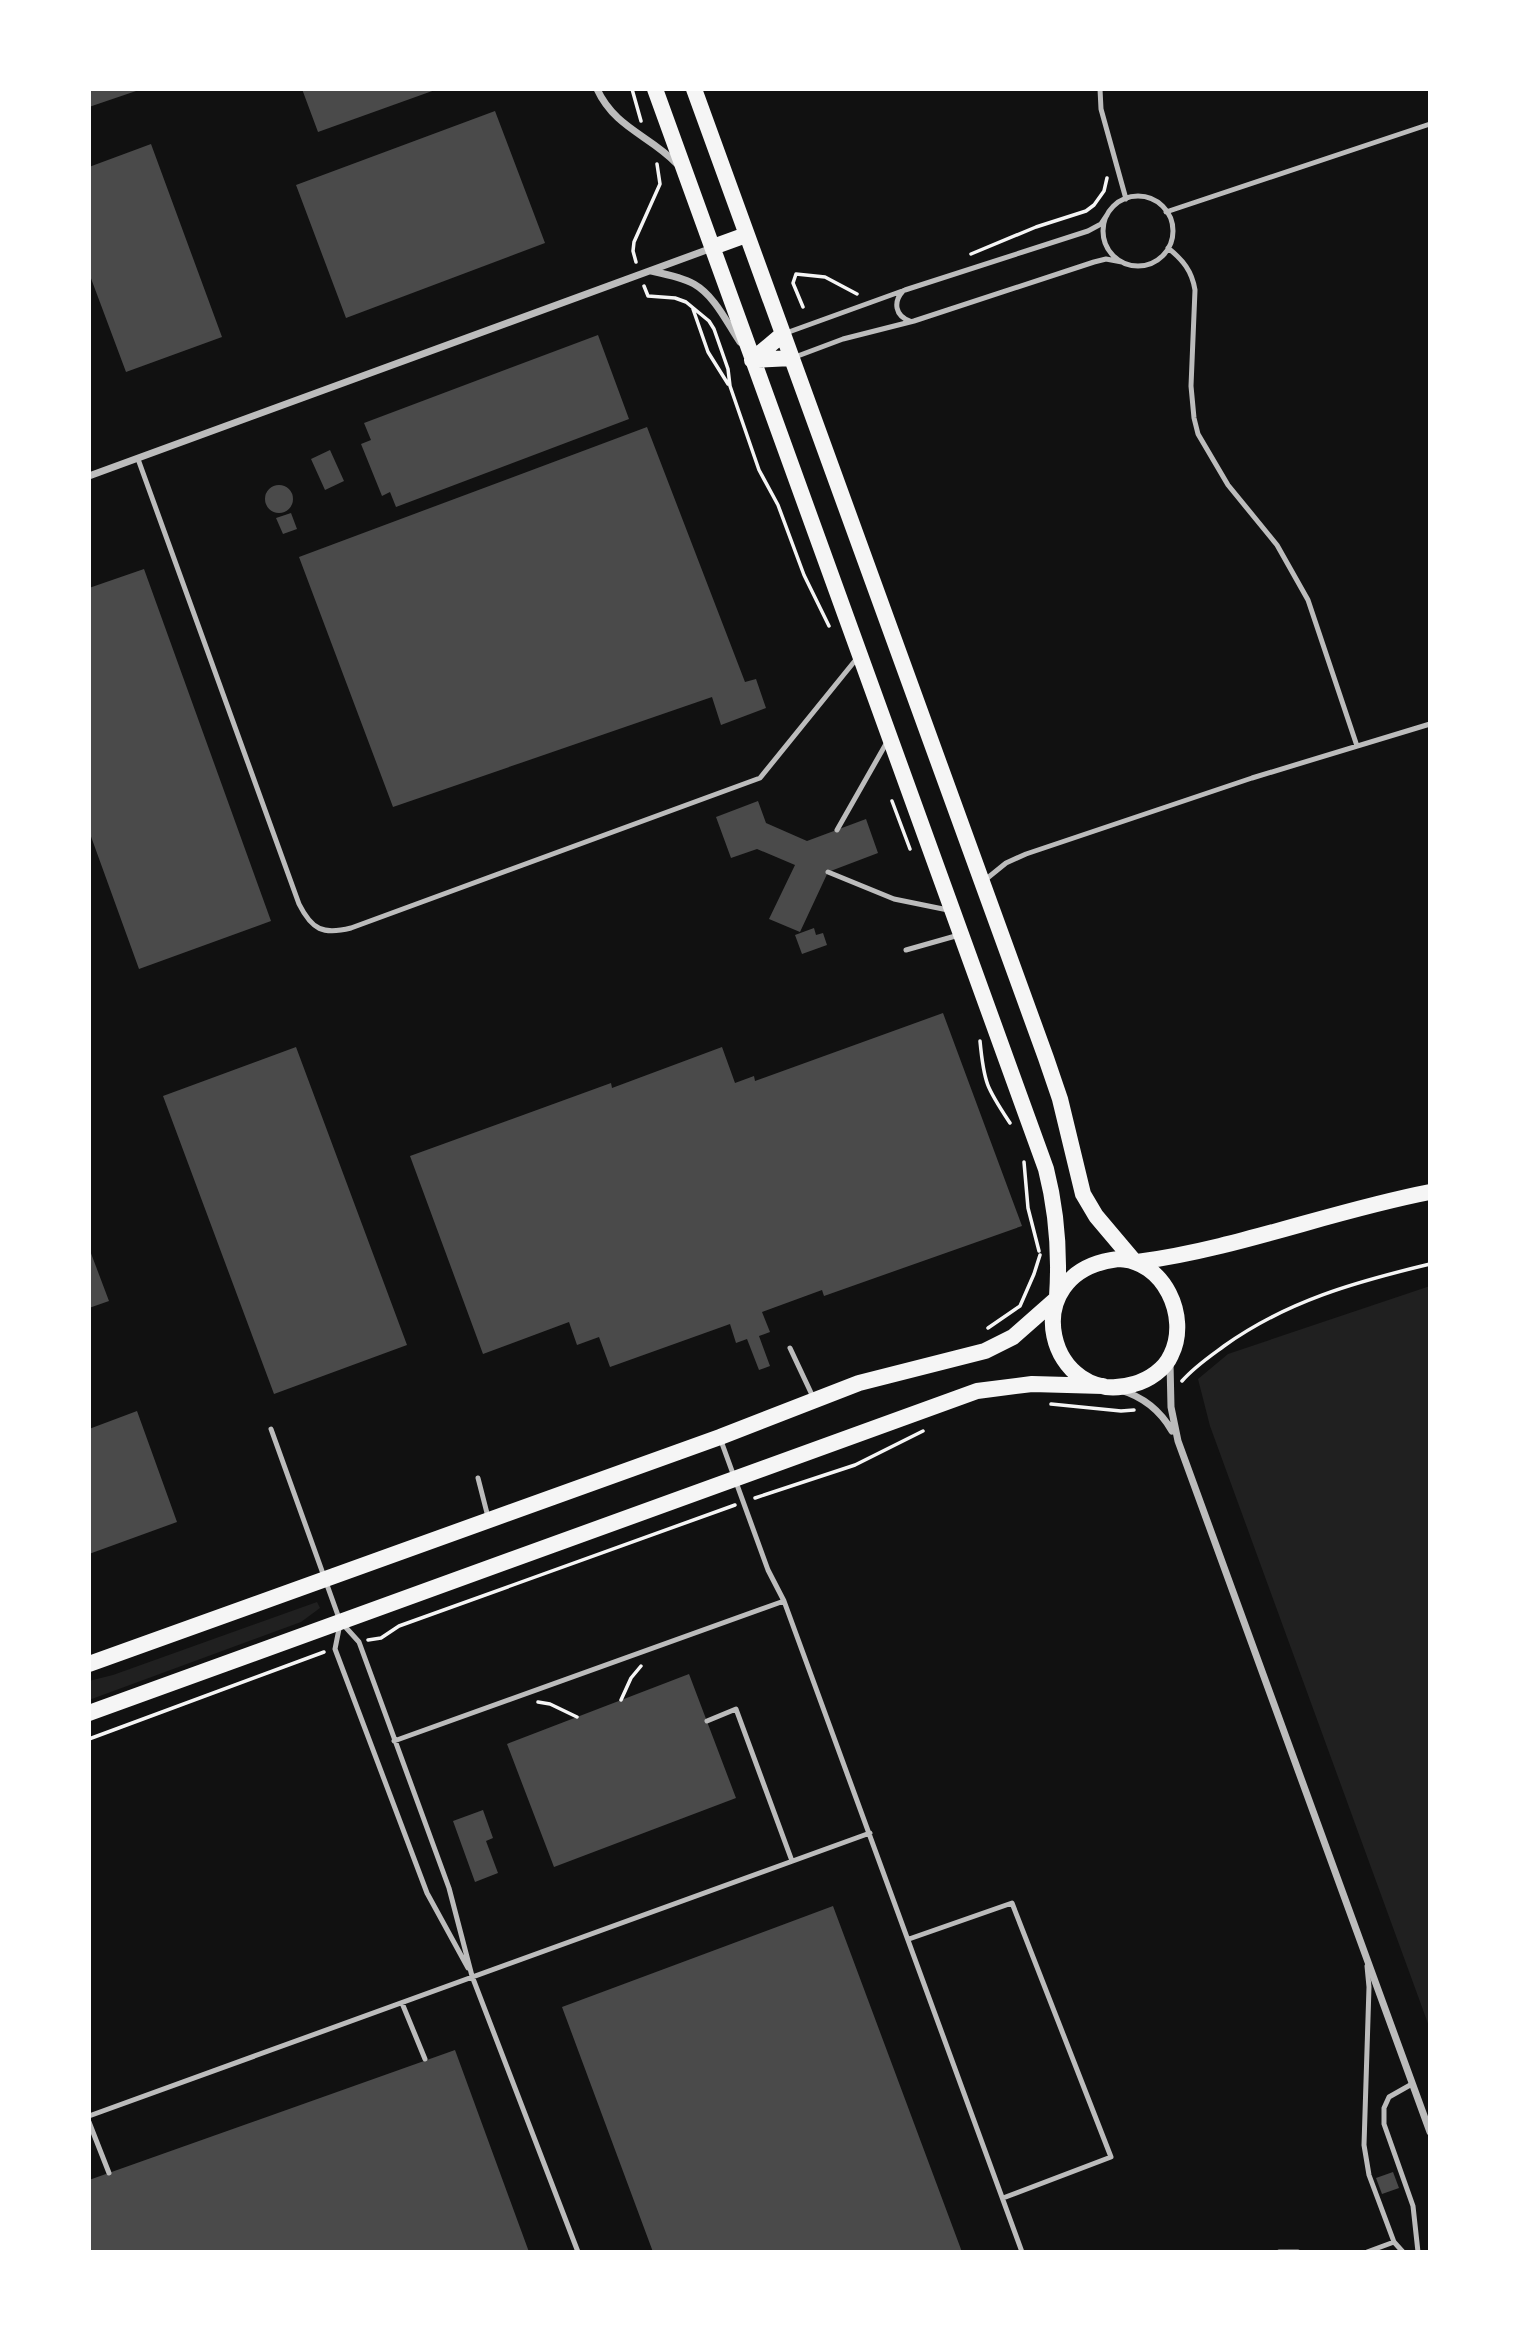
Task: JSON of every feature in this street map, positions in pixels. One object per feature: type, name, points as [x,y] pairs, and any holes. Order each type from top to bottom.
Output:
[{"type":"main road","points":[[655,89],[1049,1180],[1059,1248],[1053,1327],[1060,1353],[1077,1374],[1088,1382],[1107,1387]]},
{"type":"main road","points":[[89,1713],[977,1391],[1032,1384],[1123,1387],[1156,1373],[1172,1354],[1178,1326],[1173,1301],[1160,1280],[1135,1261],[1096,1216],[1083,1194],[1060,1099],[1046,1058],[694,89]]},
{"type":"main road","points":[[713,247],[746,235]]},
{"type":"main road","points":[[752,360],[783,334]]},
{"type":"main road","points":[[752,360],[792,358]]},
{"type":"main road","points":[[89,1664],[720,1437],[815,1399],[881,1376],[996,1347],[1021,1331],[1056,1299],[1073,1276],[1088,1266],[1110,1260],[1135,1261],[1201,1250],[1375,1203],[1430,1192]]},
{"type":"street","points":[[597,89],[618,120],[668,155],[684,171]]},
{"type":"street","points":[[89,476],[713,247]]},
{"type":"street","points":[[651,271],[686,280],[704,291],[752,360]]},
{"type":"street","points":[[1172,1354],[1171,1407],[1178,1441],[1430,2132]]},
{"type":"street","points":[[1107,1387],[1139,1396],[1150,1403],[1167,1422],[1178,1441]]},
{"type":"lane","points":[[1100,89],[1101,109],[1126,199]]},
{"type":"lane","points":[[1166,212],[1430,124]]},
{"type":"lane","points":[[783,334],[905,290],[1088,231],[1101,224],[1112,208],[1126,199],[1149,198],[1166,212],[1173,232],[1168,248],[1161,257],[1149,264],[1136,266],[1106,259],[1094,262],[914,321],[843,339],[792,358]]},
{"type":"lane","points":[[1107,215],[1105,241],[1111,254],[1122,262]]},
{"type":"lane","points":[[1168,248],[1185,264],[1194,284],[1191,386],[1198,434],[1223,477],[1276,545],[1308,600],[1357,746]]},
{"type":"lane","points":[[905,290],[897,299],[897,310],[904,318],[914,321]]},
{"type":"lane","points":[[138,458],[299,904],[307,921],[319,930],[335,932],[351,929],[760,778],[860,654]]},
{"type":"lane","points":[[983,883],[1001,866],[1026,854],[1252,778],[1430,724]]},
{"type":"lane","points":[[837,830],[890,737]]},
{"type":"lane","points":[[828,872],[894,898],[954,912]]},
{"type":"lane","points":[[906,950],[962,934]]},
{"type":"lane","points":[[790,1348],[815,1399]]},
{"type":"lane","points":[[271,1429],[340,1621],[359,1642],[449,1888],[472,1976],[578,2252]]},
{"type":"lane","points":[[720,1437],[768,1570],[785,1601],[1022,2252]]},
{"type":"lane","points":[[478,1478],[489,1520]]},
{"type":"lane","points":[[394,1741],[785,1601]]},
{"type":"lane","points":[[340,1621],[335,1649],[427,1893],[472,1976]]},
{"type":"lane","points":[[707,1721],[736,1709],[792,1861]]},
{"type":"lane","points":[[89,2116],[870,1833]]},
{"type":"lane","points":[[909,1939],[1012,1903],[1111,2157],[1003,2198]]},
{"type":"lane","points":[[1367,1959],[1369,1995],[1365,2154],[1369,2175],[1394,2242],[1403,2252]]},
{"type":"lane","points":[[402,2003],[425,2059]]},
{"type":"lane","points":[[1412,2084],[1389,2097],[1382,2116],[1413,2206],[1418,2252]]},
{"type":"lane","points":[[89,2122],[109,2173]]},
{"type":"lane","points":[[1367,2252],[1394,2242]]},
{"type":"lane","points":[[1279,2252],[1298,2252]]},
{"type":"path","points":[[632,89],[657,165],[660,184],[632,247],[640,275],[648,296],[675,298],[690,304],[714,329],[728,369],[730,386],[708,352],[690,304]]},
{"type":"path","points":[[964,257],[1036,227],[1086,211],[1098,200],[1106,186],[1107,176],[1101,160],[1114,154]]},
{"type":"path","points":[[803,307],[793,282],[794,276],[798,274],[825,277],[862,297]]},
{"type":"path","points":[[987,1329],[1020,1306],[1040,1255],[1028,1208],[1022,1153]]},
{"type":"path","points":[[399,1626],[744,1502]]},
{"type":"path","points":[[621,1700],[631,1678],[655,1648]]},
{"type":"path","points":[[89,1739],[335,1649]]},
{"type":"path","points":[[515,1699],[550,1704],[577,1717]]},
{"type":"shaded area","points":[[1430,1286],[1430,2029],[1210,1426],[1198,1379],[1228,1354]]},
{"type":"shaded area","points":[[317,1602],[320,1608],[301,1622],[89,1700],[89,1681],[113,1675]]},
{"type":"building","points":[[89,89],[139,89],[139,90],[89,107]]},
{"type":"building","points":[[302,89],[435,89],[435,90],[318,132]]},
{"type":"building","points":[[495,111],[545,243],[346,318],[296,185]]},
{"type":"building","points":[[151,144],[222,337],[126,372],[89,273],[89,167]]},
{"type":"building","points":[[598,335],[629,419],[396,507],[390,492],[382,496],[361,444],[371,440],[364,423]]},
{"type":"building","points":[[647,427],[745,682],[756,679],[766,708],[721,725],[712,697],[393,807],[299,557]]},
{"type":"building","points":[[330,450],[344,481],[325,490],[311,459]]},
{"type":"building","points":[[279,485],[289,489],[293,499],[289,509],[279,513],[269,509],[265,499],[269,489]]},
{"type":"building","points":[[291,513],[297,529],[283,534],[276,518]]},
{"type":"building","points":[[144,569],[271,921],[139,969],[89,831],[89,588]]},
{"type":"building","points":[[758,801],[766,823],[807,841],[866,819],[878,853],[828,872],[800,932],[769,919],[795,865],[757,849],[731,858],[716,817]]},
{"type":"building","points":[[814,928],[816,935],[823,933],[827,945],[802,954],[795,935]]},
{"type":"building","points":[[943,1013],[1022,1226],[824,1296],[822,1290],[762,1312],[770,1332],[759,1336],[770,1366],[759,1370],[747,1339],[736,1343],[730,1324],[610,1367],[599,1337],[577,1345],[569,1322],[483,1354],[410,1156],[611,1083],[612,1088],[722,1047],[735,1083],[754,1076],[755,1081]]},
{"type":"building","points":[[296,1047],[407,1345],[274,1394],[163,1096]]},
{"type":"building","points":[[89,1248],[109,1301],[89,1308]]},
{"type":"building","points":[[137,1411],[177,1522],[89,1554],[89,1429]]},
{"type":"building","points":[[689,1674],[736,1798],[554,1867],[507,1744]]},
{"type":"building","points":[[483,1810],[493,1838],[486,1841],[498,1873],[475,1882],[453,1821]]},
{"type":"building","points":[[833,1906],[962,2252],[653,2252],[562,2007]]},
{"type":"building","points":[[455,2050],[529,2252],[89,2252],[89,2180]]},
{"type":"building","points":[[1393,2172],[1399,2188],[1382,2194],[1376,2178]]}]
